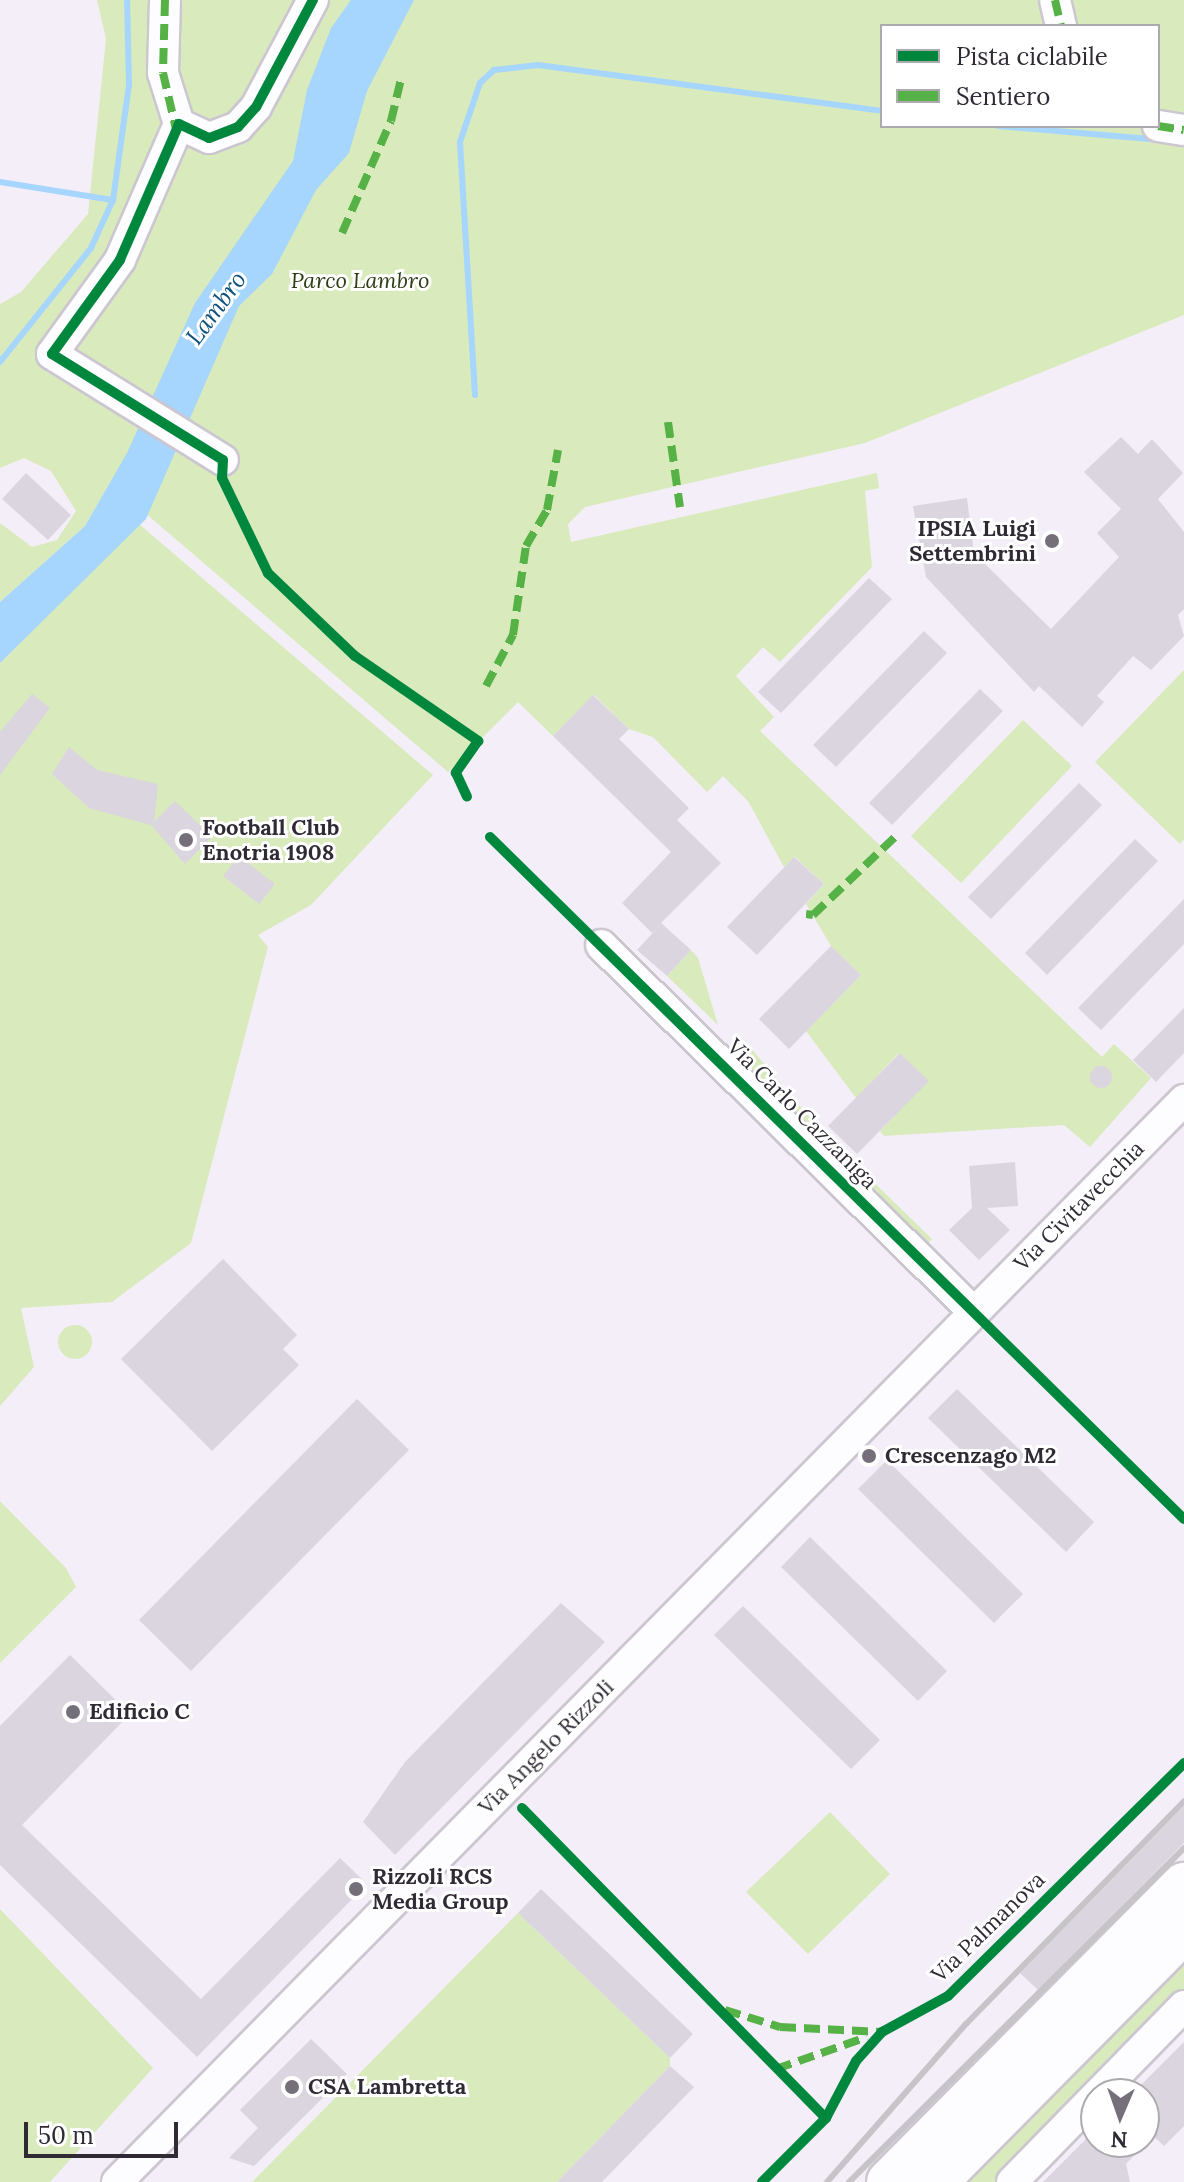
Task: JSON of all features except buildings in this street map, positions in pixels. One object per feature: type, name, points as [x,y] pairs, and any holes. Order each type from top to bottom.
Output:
[{"type":"highway","points":[[889,2182],[1184,1885]]},
{"type":"highway","points":[[935,2182],[1184,1930]]},
{"type":"street","points":[[165,0],[163,73],[179,124],[120,260],[52,354],[217,456]]},
{"type":"street","points":[[179,124],[209,138],[238,127],[256,107],[313,0]]},
{"type":"street","points":[[1055,0],[1061,24]]},
{"type":"street","points":[[1160,126],[1184,130]]},
{"type":"street","name":"Via Carlo Cazzaniga","points":[[601,945],[974,1312]]},
{"type":"street","name":"Via Civitavecchia","points":[[974,1312],[1184,1100]]},
{"type":"street","name":"Via Angelo Rizzoli","points":[[117,2182],[974,1312]]},
{"type":"street","points":[[1114,2078],[1184,2006]]},
{"type":"street","points":[[1012,2182],[1080,2112]]},
{"type":"green space","name":"Parco Lambro","points":[[97,0],[1184,0],[1184,315],[865,443],[585,507],[568,524],[571,542],[877,473],[879,488],[865,491],[872,567],[780,662],[763,647],[736,676],[774,717],[760,731],[1102,1057],[1114,1044],[1151,1078],[1090,1147],[1064,1125],[884,1136],[880,1131],[928,1081],[899,1053],[856,1098],[806,1031],[861,975],[831,946],[806,904],[824,884],[795,857],[784,867],[748,801],[723,776],[707,792],[653,737],[629,729],[594,695],[553,736],[518,702],[448,772],[110,483],[85,526],[0,602],[0,523],[32,547],[57,540],[76,511],[51,471],[24,458],[0,468],[0,304],[21,292],[88,214],[106,39]]},
{"type":"green space","name":"Football Club Enotria 1908","points":[[139,524],[433,775],[311,905],[258,935],[268,947],[191,1243],[112,1302],[21,1308],[34,1367],[0,1406],[0,663]]},
{"type":"green space","points":[[1184,670],[1184,839],[1180,844],[1095,762]]},
{"type":"green space","points":[[1023,720],[1072,766],[961,883],[911,836]]},
{"type":"green space","points":[[691,950],[698,958],[718,1025],[667,976]]},
{"type":"green space","points":[[743,1039],[822,1132],[932,1239],[924,1247],[744,1071]]},
{"type":"green space","points":[[75,1325],[87,1330],[92,1342],[87,1354],[75,1359],[63,1354],[58,1342],[63,1330]]},
{"type":"green space","points":[[0,1501],[66,1568],[76,1587],[0,1663]]},
{"type":"green space","points":[[830,1812],[890,1874],[808,1954],[746,1892]]},
{"type":"green space","points":[[0,1909],[153,2068],[50,2182],[0,2182]]},
{"type":"green space","points":[[518,1913],[670,2058],[670,2066],[557,2182],[252,2182]]},
{"type":"green space","points":[[1184,1958],[1184,1989],[1096,2078],[1080,2078],[1080,2095],[994,2182],[963,2182]]},
{"type":"water","name":"Lambro","points":[[351,0],[414,0],[367,91],[349,153],[316,190],[272,274],[239,306],[146,519],[0,663],[0,602],[85,526],[127,453],[195,303],[293,161],[307,90],[331,28]]},
{"type":"waterway","points":[[0,362],[91,248],[113,200],[129,85],[127,0]]},
{"type":"waterway","points":[[475,395],[460,142],[480,83],[494,70],[538,65],[880,111]]},
{"type":"waterway","points":[[1021,128],[1161,140]]},
{"type":"waterway","points":[[0,182],[113,200]]},
{"type":"railway","points":[[827,2182],[966,2024],[1184,1801]]},
{"type":"railway","points":[[849,2182],[1184,1848]]},
{"type":"marked path","points":[[165,0],[163,73],[176,129]]},
{"type":"marked path","points":[[1055,0],[1061,24]]},
{"type":"marked path","points":[[342,233],[391,121],[401,79]]},
{"type":"marked path","points":[[1160,126],[1184,130]]},
{"type":"marked path","points":[[668,422],[680,507]]},
{"type":"marked path","points":[[486,686],[513,635],[526,546],[547,510],[558,450]]},
{"type":"marked path","points":[[806,914],[813,915],[895,837]]},
{"type":"marked path","points":[[725,2010],[780,2027],[882,2032]]},
{"type":"marked path","points":[[776,2069],[867,2037]]},
{"type":"cycle path","points":[[313,0],[256,107],[238,127],[209,138],[179,124],[120,260],[52,354],[223,460],[222,478],[268,573],[355,656],[478,741],[456,773],[467,797]]},
{"type":"cycle path","points":[[490,837],[1184,1519]]},
{"type":"cycle path","name":"Via Palmanova","points":[[762,2182],[826,2118],[856,2061],[882,2032],[948,1996],[1184,1763]]},
{"type":"cycle path","points":[[522,1808],[826,2118]]},
{"type":"place","name":"IPSIA Luigi Settembrini","points":[[1052,541]]},
{"type":"place","name":"Football Club Enotria 1908","points":[[186,840]]},
{"type":"place","name":"Crescenzago M2","points":[[869,1456]]},
{"type":"place","name":"Edificio C","points":[[73,1712]]},
{"type":"place","name":"Rizzoli RCS Media Group","points":[[356,1889]]},
{"type":"place","name":"CSA Lambretta","points":[[292,2087]]}]
